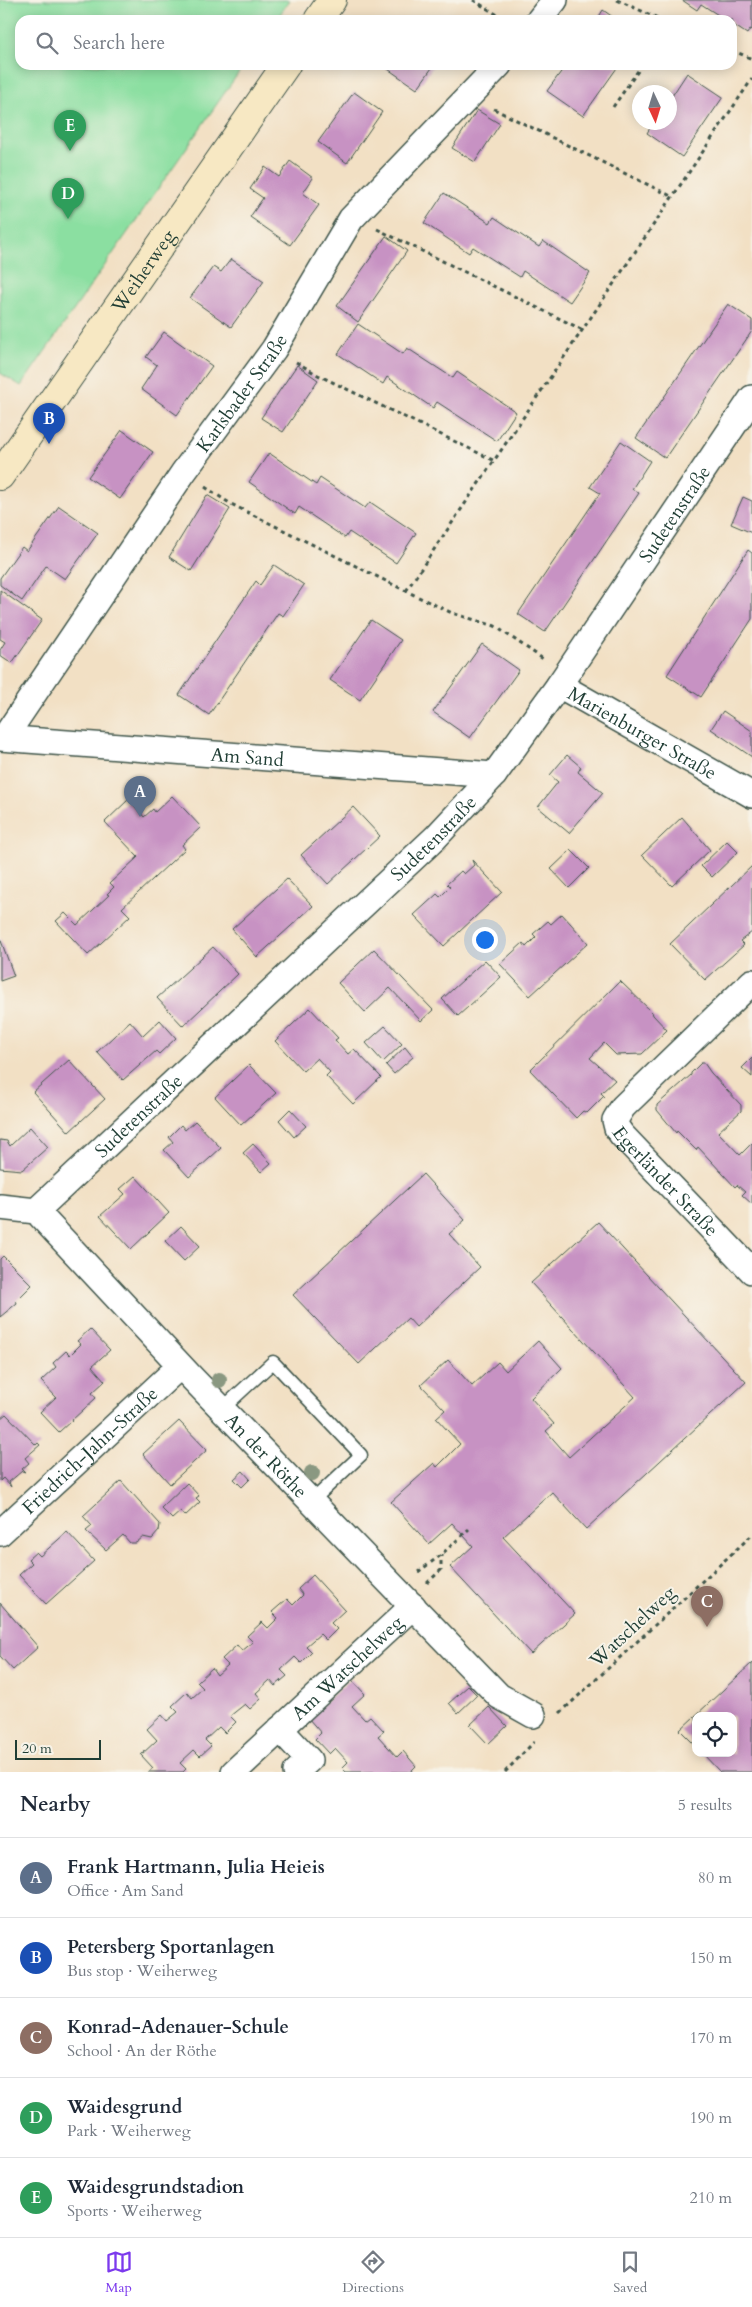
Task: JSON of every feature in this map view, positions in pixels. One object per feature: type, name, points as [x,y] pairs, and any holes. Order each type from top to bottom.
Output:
[{"type":"main road","points":[[322,15],[332,0]]},
{"type":"main road","name":"Weiherweg","points":[[0,476],[283,70]]},
{"type":"street","points":[[543,15],[555,0]]},
{"type":"street","name":"Karlsbader Straße","points":[[2,738],[182,473],[274,349],[351,219],[494,70]]},
{"type":"street","name":"Sudetenstraße","points":[[36,1211],[435,838],[494,775],[563,681],[752,398]]},
{"type":"street","name":"Marienburger Straße","points":[[563,681],[752,795]]},
{"type":"street","name":"Am Sand","points":[[2,738],[494,775]]},
{"type":"street","name":"Egerländer Straße","points":[[752,982],[623,1107],[615,1120],[617,1128],[622,1135],[752,1271]]},
{"type":"street","points":[[0,1207],[36,1211]]},
{"type":"street","name":"An der Röthe","points":[[36,1211],[180,1366],[499,1696],[533,1715]]},
{"type":"street","name":"Friedrich-Jahn-Straße","points":[[0,1533],[180,1366]]},
{"type":"street","name":"Am Watschelweg","points":[[234,1772],[412,1606]]},
{"type":"street","name":"Am Watschelweg","points":[[280,1729],[309,1760],[296,1772]]},
{"type":"lane","points":[[222,1409],[273,1362],[361,1455],[311,1502]]},
{"type":"path","points":[[472,0],[498,15]]},
{"type":"path","points":[[616,0],[650,15]]},
{"type":"path","points":[[737,52],[752,59]]},
{"type":"path","points":[[613,107],[639,70]]},
{"type":"path","points":[[406,591],[444,532],[495,461],[752,80]]},
{"type":"path","points":[[501,113],[673,197]]},
{"type":"path","points":[[391,234],[583,330]]},
{"type":"path","points":[[300,364],[318,375],[495,461]]},
{"type":"path","points":[[214,493],[230,504],[406,591],[495,626],[563,681]]},
{"type":"path","points":[[421,1569],[441,1555],[469,1528]]},
{"type":"path","name":"Watschelweg","points":[[576,1697],[752,1535]]},
{"type":"green space","points":[[0,0],[290,0],[280,15],[15,15],[15,70],[241,70],[21,386],[0,373]]},
{"type":"building","points":[[682,0],[752,0],[752,30],[750,29],[747,34],[737,27],[737,15],[718,15],[701,4],[697,10]]},
{"type":"building","points":[[603,10],[610,15],[600,15]]},
{"type":"building","points":[[389,70],[430,70],[417,89]]},
{"type":"building","points":[[562,70],[615,70],[583,116],[547,91]]},
{"type":"building","points":[[687,73],[723,97],[682,157],[647,133],[649,130],[677,130],[677,88]]},
{"type":"building","points":[[354,92],[382,112],[347,163],[318,142]]},
{"type":"building","points":[[477,110],[500,124],[475,162],[452,148]]},
{"type":"building","points":[[290,161],[313,178],[303,193],[319,205],[290,245],[250,217],[263,198],[250,189],[265,167],[279,177]]},
{"type":"building","points":[[444,193],[490,223],[494,217],[539,247],[543,241],[590,273],[570,302],[523,271],[520,277],[473,247],[469,253],[424,223]]},
{"type":"building","points":[[386,236],[407,251],[358,322],[337,306]]},
{"type":"building","points":[[231,259],[264,281],[231,327],[190,298],[213,267],[221,272]]},
{"type":"building","points":[[728,304],[752,320],[752,331],[665,458],[636,438]]},
{"type":"building","points":[[358,324],[403,354],[407,348],[453,378],[457,372],[516,412],[497,441],[437,402],[433,408],[387,377],[383,384],[338,354]]},
{"type":"building","points":[[164,332],[212,366],[177,415],[141,389],[157,365],[146,357]]},
{"type":"building","points":[[297,365],[318,380],[283,432],[261,418]]},
{"type":"building","points":[[122,430],[153,452],[120,499],[88,477]]},
{"type":"building","points":[[621,441],[650,461],[632,489],[639,493],[545,632],[518,614],[600,493],[590,487]]},
{"type":"building","points":[[269,453],[316,485],[320,478],[365,508],[370,502],[416,533],[396,563],[349,532],[345,538],[299,507],[295,514],[249,482]]},
{"type":"building","points":[[207,495],[230,509],[191,571],[169,557]]},
{"type":"building","points":[[743,497],[752,501],[752,533],[731,524]]},
{"type":"building","points":[[59,506],[98,533],[65,579],[46,566],[22,601],[0,585],[0,578],[22,547],[27,551]]},
{"type":"building","points":[[748,550],[752,553],[752,619],[701,697],[667,675]]},
{"type":"building","points":[[274,565],[304,585],[283,616],[278,613],[209,715],[179,695],[256,581],[260,585]]},
{"type":"building","points":[[0,590],[42,620],[12,663],[0,655],[0,650],[5,642],[0,639]]},
{"type":"building","points":[[371,620],[401,640],[360,700],[330,680]]},
{"type":"building","points":[[482,644],[519,670],[470,738],[433,712]]},
{"type":"building","points":[[723,711],[752,731],[752,757],[711,729]]},
{"type":"building","points":[[567,755],[581,767],[578,772],[603,793],[569,833],[538,807],[558,782],[550,775]]},
{"type":"building","points":[[172,796],[201,827],[182,845],[185,849],[122,908],[130,916],[88,955],[56,921],[65,913],[77,925],[109,895],[107,894],[114,887],[110,883],[138,857],[105,822],[129,799],[144,817],[153,809],[155,812]]},
{"type":"building","points":[[353,807],[380,836],[328,884],[301,855]]},
{"type":"building","points":[[682,817],[710,850],[672,886],[642,855]]},
{"type":"building","points":[[727,841],[738,852],[712,877],[701,866]]},
{"type":"building","points":[[571,850],[589,868],[569,888],[551,869]]},
{"type":"building","points":[[472,860],[502,892],[444,946],[414,915],[437,894],[440,897],[450,887],[447,884],[461,871],[464,874],[474,865]]},
{"type":"building","points":[[752,866],[752,932],[740,941],[744,945],[705,980],[670,944]]},
{"type":"building","points":[[287,879],[313,906],[257,957],[232,929]]},
{"type":"building","points":[[562,914],[588,943],[530,996],[500,964],[523,943],[526,947],[536,937],[533,934],[548,921],[551,924]]},
{"type":"building","points":[[0,938],[14,976],[0,981]]},
{"type":"building","points":[[213,947],[238,974],[183,1026],[157,998]]},
{"type":"building","points":[[374,949],[433,1010],[421,1021],[390,988],[365,1012],[338,983]]},
{"type":"building","points":[[485,960],[501,977],[458,1016],[442,999]]},
{"type":"building","points":[[620,981],[652,1012],[667,1030],[642,1054],[616,1055],[604,1043],[590,1058],[615,1080],[601,1093],[604,1096],[587,1113],[583,1111],[576,1118],[530,1070]]},
{"type":"building","points":[[310,1008],[338,1038],[335,1040],[348,1054],[354,1049],[381,1077],[353,1104],[326,1076],[330,1072],[317,1058],[303,1071],[275,1041]]},
{"type":"building","points":[[160,1020],[176,1038],[159,1054],[156,1051],[123,1080],[97,1052],[130,1021],[143,1036]]},
{"type":"building","points":[[385,1026],[402,1044],[383,1062],[366,1043]]},
{"type":"building","points":[[405,1047],[413,1057],[394,1074],[386,1065]]},
{"type":"building","points":[[752,1058],[752,1077],[742,1068]]},
{"type":"building","points":[[69,1060],[105,1099],[69,1132],[33,1092]]},
{"type":"building","points":[[701,1063],[704,1063],[741,1105],[741,1111],[718,1132],[740,1155],[752,1143],[752,1204],[742,1195],[745,1192],[737,1185],[735,1187],[698,1147],[696,1150],[677,1131],[676,1133],[657,1110],[657,1105],[691,1075]]},
{"type":"building","points":[[249,1065],[276,1093],[241,1125],[215,1097]]},
{"type":"building","points":[[290,1109],[306,1126],[294,1137],[279,1120]]},
{"type":"building","points":[[195,1121],[221,1148],[189,1177],[164,1150],[173,1142],[169,1137],[181,1125],[185,1130]]},
{"type":"building","points":[[30,1127],[48,1147],[22,1170],[0,1168],[0,1140],[7,1141],[10,1146]]},
{"type":"building","points":[[253,1144],[271,1163],[261,1172],[243,1153]]},
{"type":"building","points":[[423,1174],[465,1220],[449,1234],[480,1267],[416,1327],[408,1318],[359,1364],[293,1295]]},
{"type":"building","points":[[135,1176],[169,1213],[131,1249],[100,1216],[125,1194],[120,1189]]},
{"type":"building","points":[[598,1222],[746,1382],[586,1529],[552,1492],[503,1537],[575,1614],[531,1654],[450,1567],[473,1546],[452,1523],[429,1544],[391,1502],[434,1463],[437,1467],[460,1444],[436,1418],[445,1410],[421,1385],[448,1360],[472,1386],[498,1362],[506,1371],[538,1341],[562,1368],[531,1398],[554,1424],[546,1431],[569,1457],[635,1397],[531,1283]]},
{"type":"building","points":[[181,1226],[200,1246],[184,1261],[165,1241]]},
{"type":"building","points":[[3,1256],[32,1285],[16,1301],[17,1303],[0,1317],[0,1259]]},
{"type":"building","points":[[90,1329],[110,1350],[92,1366],[105,1381],[92,1393],[96,1398],[59,1432],[40,1412],[56,1397],[41,1381],[56,1367],[53,1363],[66,1351],[70,1355],[81,1344],[77,1341]]},
{"type":"building","points":[[6,1414],[36,1445],[38,1443],[40,1445],[25,1458],[29,1463],[22,1469],[25,1472],[22,1471],[9,1482],[11,1487],[3,1478],[0,1481],[0,1419]]},
{"type":"building","points":[[179,1421],[207,1450],[170,1484],[143,1454]]},
{"type":"building","points":[[243,1471],[250,1479],[242,1487],[234,1479]]},
{"type":"building","points":[[121,1481],[160,1524],[159,1531],[152,1539],[143,1537],[136,1543],[130,1543],[123,1535],[106,1550],[86,1531],[92,1526],[83,1516]]},
{"type":"building","points":[[187,1483],[199,1496],[196,1498],[200,1502],[185,1516],[181,1511],[172,1519],[161,1508]]},
{"type":"building","points":[[67,1532],[94,1561],[46,1604],[19,1575],[32,1563],[28,1559],[36,1552],[40,1556]]},
{"type":"building","points":[[313,1575],[345,1610],[331,1623],[337,1629],[326,1640],[320,1634],[306,1646],[312,1652],[301,1663],[295,1657],[281,1670],[287,1676],[275,1686],[270,1680],[256,1693],[261,1699],[250,1709],[245,1704],[230,1716],[236,1722],[225,1733],[219,1727],[205,1740],[211,1746],[200,1756],[194,1750],[180,1763],[186,1769],[183,1772],[148,1772],[153,1768],[141,1755],[157,1740],[147,1729],[162,1715],[167,1721],[178,1712],[172,1706],[187,1692],[192,1698],[203,1688],[197,1682],[212,1668],[217,1675],[228,1665],[222,1659],[237,1645],[242,1651],[253,1642],[247,1636],[262,1622],[268,1628],[278,1618],[272,1612],[287,1599],[293,1605],[303,1595],[298,1589]]},
{"type":"building","points":[[0,1603],[38,1647],[13,1670],[0,1656]]},
{"type":"building","points":[[752,1663],[752,1772],[720,1772],[706,1757],[737,1757],[737,1712],[699,1712]]},
{"type":"building","points":[[351,1679],[365,1694],[352,1706],[365,1720],[370,1716],[384,1731],[378,1736],[397,1757],[403,1751],[416,1766],[412,1770],[413,1772],[346,1772],[342,1768],[348,1762],[335,1748],[329,1754],[315,1739],[321,1733],[308,1718]]},
{"type":"building","points":[[468,1686],[477,1695],[458,1713],[449,1703]]},
{"type":"building","points":[[489,1707],[507,1726],[488,1744],[470,1725]]},
{"type":"building","points":[[692,1719],[692,1742],[680,1730]]},
{"type":"place","name":"Waidesgrundstadion","points":[[70,151]]},
{"type":"place","name":"Waidesgrund","points":[[68,219]]},
{"type":"place","name":"Petersberg Sportanlagen","points":[[49,444]]},
{"type":"place","name":"Frank Hartmann, Julia Heieis","points":[[140,817]]},
{"type":"place","name":"Konrad-Adenauer-Schule","points":[[707,1627]]}]
